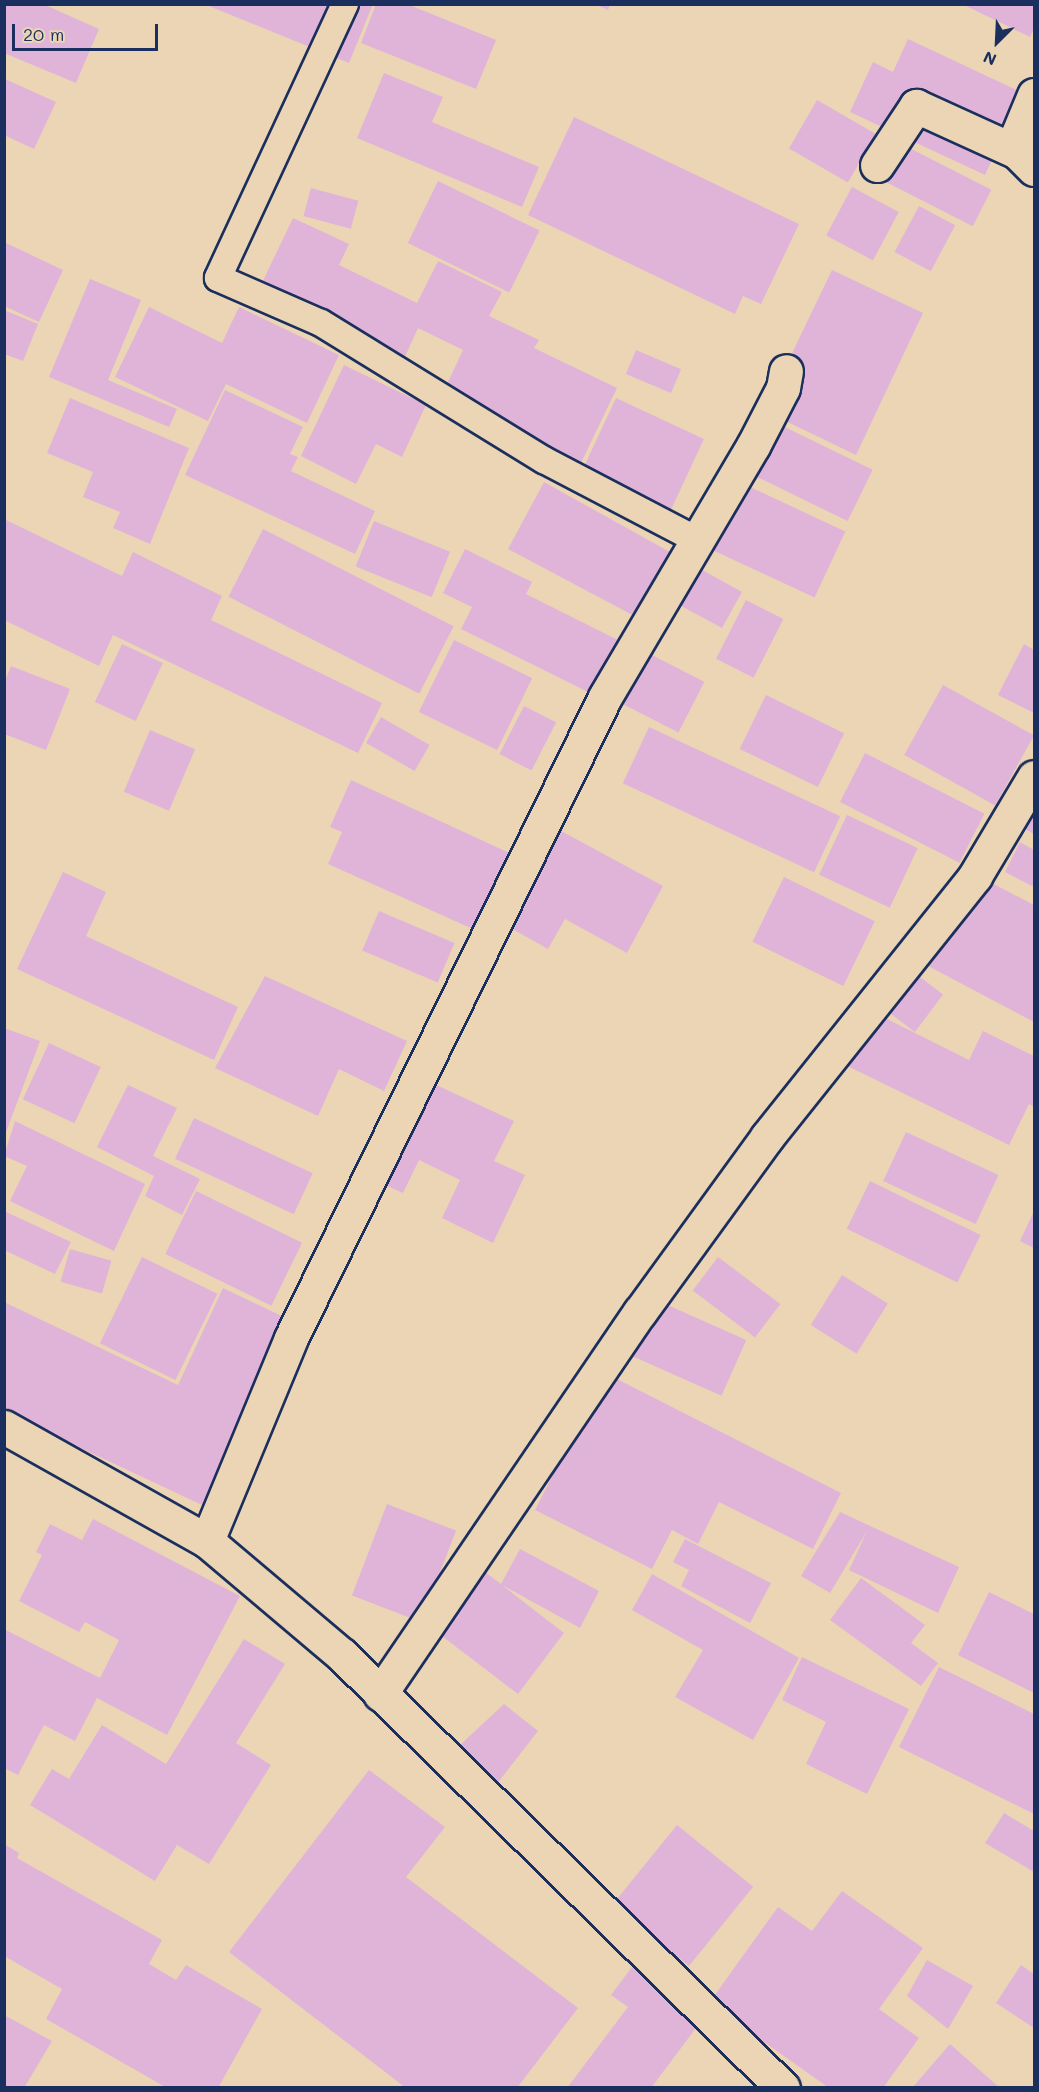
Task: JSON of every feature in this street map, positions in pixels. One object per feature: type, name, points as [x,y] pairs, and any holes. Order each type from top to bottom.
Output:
[{"type":"street","points":[[1026,160],[1017,136],[1035,95]]},
{"type":"street","points":[[876,165],[916,106],[1026,160]]},
{"type":"street","points":[[207,1541],[291,1338],[400,1111],[605,697],[753,446],[783,388],[786,371]]},
{"type":"street","points":[[380,1694],[647,1303],[767,1137],[975,876],[1035,777]]},
{"type":"street","points":[[4,1427],[207,1541],[380,1694],[783,2088]]},
{"type":"lane","points":[[345,4],[218,278],[321,323],[543,460],[698,540]]},
{"type":"building","points":[[4,4],[43,4],[99,29],[76,83],[4,53]]},
{"type":"building","points":[[204,4],[373,4],[349,63]]},
{"type":"building","points":[[376,4],[407,4],[496,40],[476,89],[361,43]]},
{"type":"building","points":[[595,4],[610,4],[608,10]]},
{"type":"building","points":[[962,4],[1034,4],[1034,28],[1030,37]]},
{"type":"building","points":[[908,39],[1023,93],[985,175],[850,112],[873,62],[893,72]]},
{"type":"building","points":[[384,73],[443,97],[432,122],[539,167],[522,207],[357,138]]},
{"type":"building","points":[[5,79],[56,102],[34,149],[4,135]]},
{"type":"building","points":[[817,100],[876,134],[848,182],[789,148]]},
{"type":"building","points":[[574,117],[799,224],[761,304],[743,296],[735,314],[528,215]]},
{"type":"building","points":[[880,133],[991,190],[973,226],[861,170]]},
{"type":"building","points":[[438,181],[540,231],[509,293],[408,243]]},
{"type":"building","points":[[852,187],[899,212],[873,260],[826,236]]},
{"type":"building","points":[[311,188],[358,201],[351,229],[303,216]]},
{"type":"building","points":[[919,206],[955,225],[931,271],[895,252]]},
{"type":"building","points":[[293,218],[349,244],[339,265],[417,303],[438,261],[502,292],[489,316],[539,340],[534,348],[617,388],[579,467],[440,399],[463,350],[418,328],[404,359],[259,289]]},
{"type":"building","points":[[4,242],[63,270],[39,322],[4,306]]},
{"type":"building","points":[[832,270],[923,313],[856,455],[771,414],[784,370]]},
{"type":"building","points":[[90,279],[141,300],[108,380],[177,409],[169,427],[49,377]]},
{"type":"building","points":[[149,307],[222,343],[239,307],[339,355],[307,423],[226,384],[208,421],[115,377]]},
{"type":"building","points":[[4,310],[38,324],[23,361],[4,354]]},
{"type":"building","points":[[636,350],[681,369],[671,393],[626,374]]},
{"type":"building","points":[[344,365],[426,405],[402,457],[376,444],[356,484],[301,456]]},
{"type":"building","points":[[225,390],[303,427],[290,454],[298,457],[291,471],[375,511],[355,554],[185,475]]},
{"type":"building","points":[[70,398],[189,448],[150,544],[113,528],[120,512],[83,497],[93,472],[47,453]]},
{"type":"building","points":[[616,398],[704,439],[666,520],[578,479]]},
{"type":"building","points":[[754,412],[873,470],[848,521],[729,463]]},
{"type":"building","points":[[733,479],[845,531],[815,598],[702,545]]},
{"type":"building","points":[[544,482],[742,592],[722,628],[670,600],[655,627],[508,549]]},
{"type":"building","points":[[4,519],[122,576],[133,552],[222,596],[211,620],[382,703],[358,753],[113,635],[99,666],[4,620]]},
{"type":"building","points":[[374,521],[450,552],[432,597],[356,566]]},
{"type":"building","points":[[263,529],[454,626],[419,694],[228,597]]},
{"type":"building","points":[[465,549],[532,582],[526,594],[620,641],[594,695],[461,629],[472,607],[443,593]]},
{"type":"building","points":[[746,600],[783,619],[753,678],[716,659]]},
{"type":"building","points":[[454,640],[532,678],[497,750],[419,712]]},
{"type":"building","points":[[122,644],[163,663],[136,721],[95,702]]},
{"type":"building","points":[[1024,644],[1034,650],[1034,713],[998,695]]},
{"type":"building","points":[[642,650],[704,682],[678,733],[616,701]]},
{"type":"building","points":[[11,666],[70,689],[46,750],[4,734],[4,683]]},
{"type":"building","points":[[943,685],[1034,735],[995,805],[904,755]]},
{"type":"building","points":[[766,695],[844,733],[818,787],[740,749]]},
{"type":"building","points":[[524,706],[556,722],[532,770],[499,754]]},
{"type":"building","points":[[381,717],[429,745],[414,771],[366,743]]},
{"type":"building","points":[[649,727],[840,816],[814,872],[623,783]]},
{"type":"building","points":[[150,730],[195,749],[169,811],[124,792]]},
{"type":"building","points":[[865,753],[984,814],[959,863],[840,802]]},
{"type":"building","points":[[351,780],[518,857],[484,934],[328,864],[342,832],[330,827]]},
{"type":"building","points":[[1034,811],[1034,834],[1025,829]]},
{"type":"building","points":[[847,815],[918,848],[890,908],[819,875]]},
{"type":"building","points":[[550,825],[663,886],[627,953],[565,919],[548,949],[498,921]]},
{"type":"building","points":[[1020,842],[1034,850],[1034,887],[1005,872]]},
{"type":"building","points":[[969,871],[1034,905],[1034,1022],[911,957]]},
{"type":"building","points":[[63,872],[106,892],[86,936],[238,1007],[214,1060],[17,969]]},
{"type":"building","points":[[784,877],[875,921],[843,986],[752,942]]},
{"type":"building","points":[[379,911],[454,943],[438,983],[362,951]]},
{"type":"building","points":[[904,965],[943,994],[915,1032],[876,1003]]},
{"type":"building","points":[[265,976],[407,1041],[384,1091],[339,1069],[318,1116],[215,1068]]},
{"type":"building","points":[[857,1004],[969,1060],[983,1031],[1034,1056],[1034,1107],[1029,1104],[1009,1145],[831,1058]]},
{"type":"building","points":[[4,1028],[40,1041],[5,1135],[4,1135]]},
{"type":"building","points":[[49,1043],[101,1067],[74,1123],[23,1099]]},
{"type":"building","points":[[430,1082],[514,1121],[494,1161],[525,1175],[493,1243],[442,1218],[460,1180],[419,1160],[403,1193],[374,1180]]},
{"type":"building","points":[[128,1085],[177,1108],[153,1156],[200,1179],[182,1215],[145,1196],[154,1176],[97,1147]]},
{"type":"building","points":[[194,1118],[313,1173],[294,1214],[175,1159]]},
{"type":"building","points":[[15,1121],[145,1184],[114,1251],[10,1201],[27,1166],[4,1156]]},
{"type":"building","points":[[906,1132],[998,1175],[976,1224],[883,1181]]},
{"type":"building","points":[[870,1181],[981,1235],[957,1283],[847,1229]]},
{"type":"building","points":[[196,1191],[302,1243],[271,1306],[165,1254]]},
{"type":"building","points":[[4,1211],[71,1242],[55,1274],[4,1250]]},
{"type":"building","points":[[1034,1211],[1034,1248],[1020,1241]]},
{"type":"building","points":[[70,1249],[111,1261],[102,1294],[61,1282]]},
{"type":"building","points":[[142,1257],[217,1294],[175,1380],[100,1343]]},
{"type":"building","points":[[718,1257],[780,1304],[755,1337],[693,1291]]},
{"type":"building","points":[[842,1275],[888,1304],[857,1354],[811,1325]]},
{"type":"building","points":[[223,1288],[286,1318],[202,1505],[4,1412],[4,1302],[178,1385]]},
{"type":"building","points":[[654,1299],[746,1340],[721,1396],[629,1355]]},
{"type":"building","points":[[605,1373],[841,1493],[813,1549],[719,1502],[698,1544],[672,1530],[652,1569],[535,1510]]},
{"type":"building","points":[[387,1504],[456,1531],[421,1622],[352,1595]]},
{"type":"building","points":[[840,1512],[959,1567],[938,1613],[849,1570],[867,1531],[830,1593],[801,1576]]},
{"type":"building","points":[[93,1519],[240,1596],[167,1735],[97,1698],[75,1741],[44,1725],[18,1775],[4,1768],[4,1629],[100,1678],[119,1640],[85,1622],[79,1632],[19,1601],[42,1555],[36,1552],[50,1524],[82,1540]]},
{"type":"building","points":[[685,1539],[771,1583],[750,1623],[681,1586],[689,1570],[673,1562]]},
{"type":"building","points":[[520,1549],[599,1591],[580,1628],[502,1585],[564,1633],[518,1694],[438,1633],[485,1572],[501,1584]]},
{"type":"building","points":[[652,1574],[799,1658],[753,1740],[675,1697],[703,1650],[632,1610]]},
{"type":"building","points":[[861,1578],[925,1625],[911,1643],[938,1663],[921,1686],[830,1620]]},
{"type":"building","points":[[989,1592],[1034,1614],[1034,1693],[958,1655]]},
{"type":"building","points":[[244,1639],[285,1664],[236,1743],[271,1765],[209,1864],[177,1845],[155,1881],[30,1805],[52,1769],[69,1779],[102,1725],[166,1764]]},
{"type":"building","points":[[802,1657],[909,1709],[867,1794],[806,1764],[826,1722],[782,1700]]},
{"type":"building","points":[[939,1667],[1034,1714],[1034,1814],[899,1747]]},
{"type":"building","points":[[504,1704],[538,1731],[496,1785],[458,1747]]},
{"type":"building","points":[[369,1770],[445,1827],[406,1877],[578,2008],[517,2088],[406,2088],[229,1952]]},
{"type":"building","points":[[1004,1813],[1034,1831],[1034,1872],[985,1843]]},
{"type":"building","points":[[677,1825],[753,1887],[689,1966],[613,1904]]},
{"type":"building","points":[[4,1844],[19,1853],[17,1858],[162,1940],[149,1964],[176,1980],[186,1965],[262,2009],[218,2088],[167,2088],[46,2019],[62,1989],[4,1956]]},
{"type":"building","points":[[842,1891],[923,1948],[879,2009],[919,2038],[883,2088],[829,2088],[709,2003],[778,1907],[812,1931]]},
{"type":"building","points":[[927,1960],[973,1986],[948,2029],[907,1996]]},
{"type":"building","points":[[635,1963],[705,2016],[651,2088],[567,2088],[628,2007],[611,1995]]},
{"type":"building","points":[[1021,1965],[1034,1974],[1034,2028],[996,2003]]},
{"type":"building","points":[[4,2015],[52,2041],[24,2088],[4,2088]]},
{"type":"building","points":[[950,2044],[1000,2088],[912,2088]]}]
